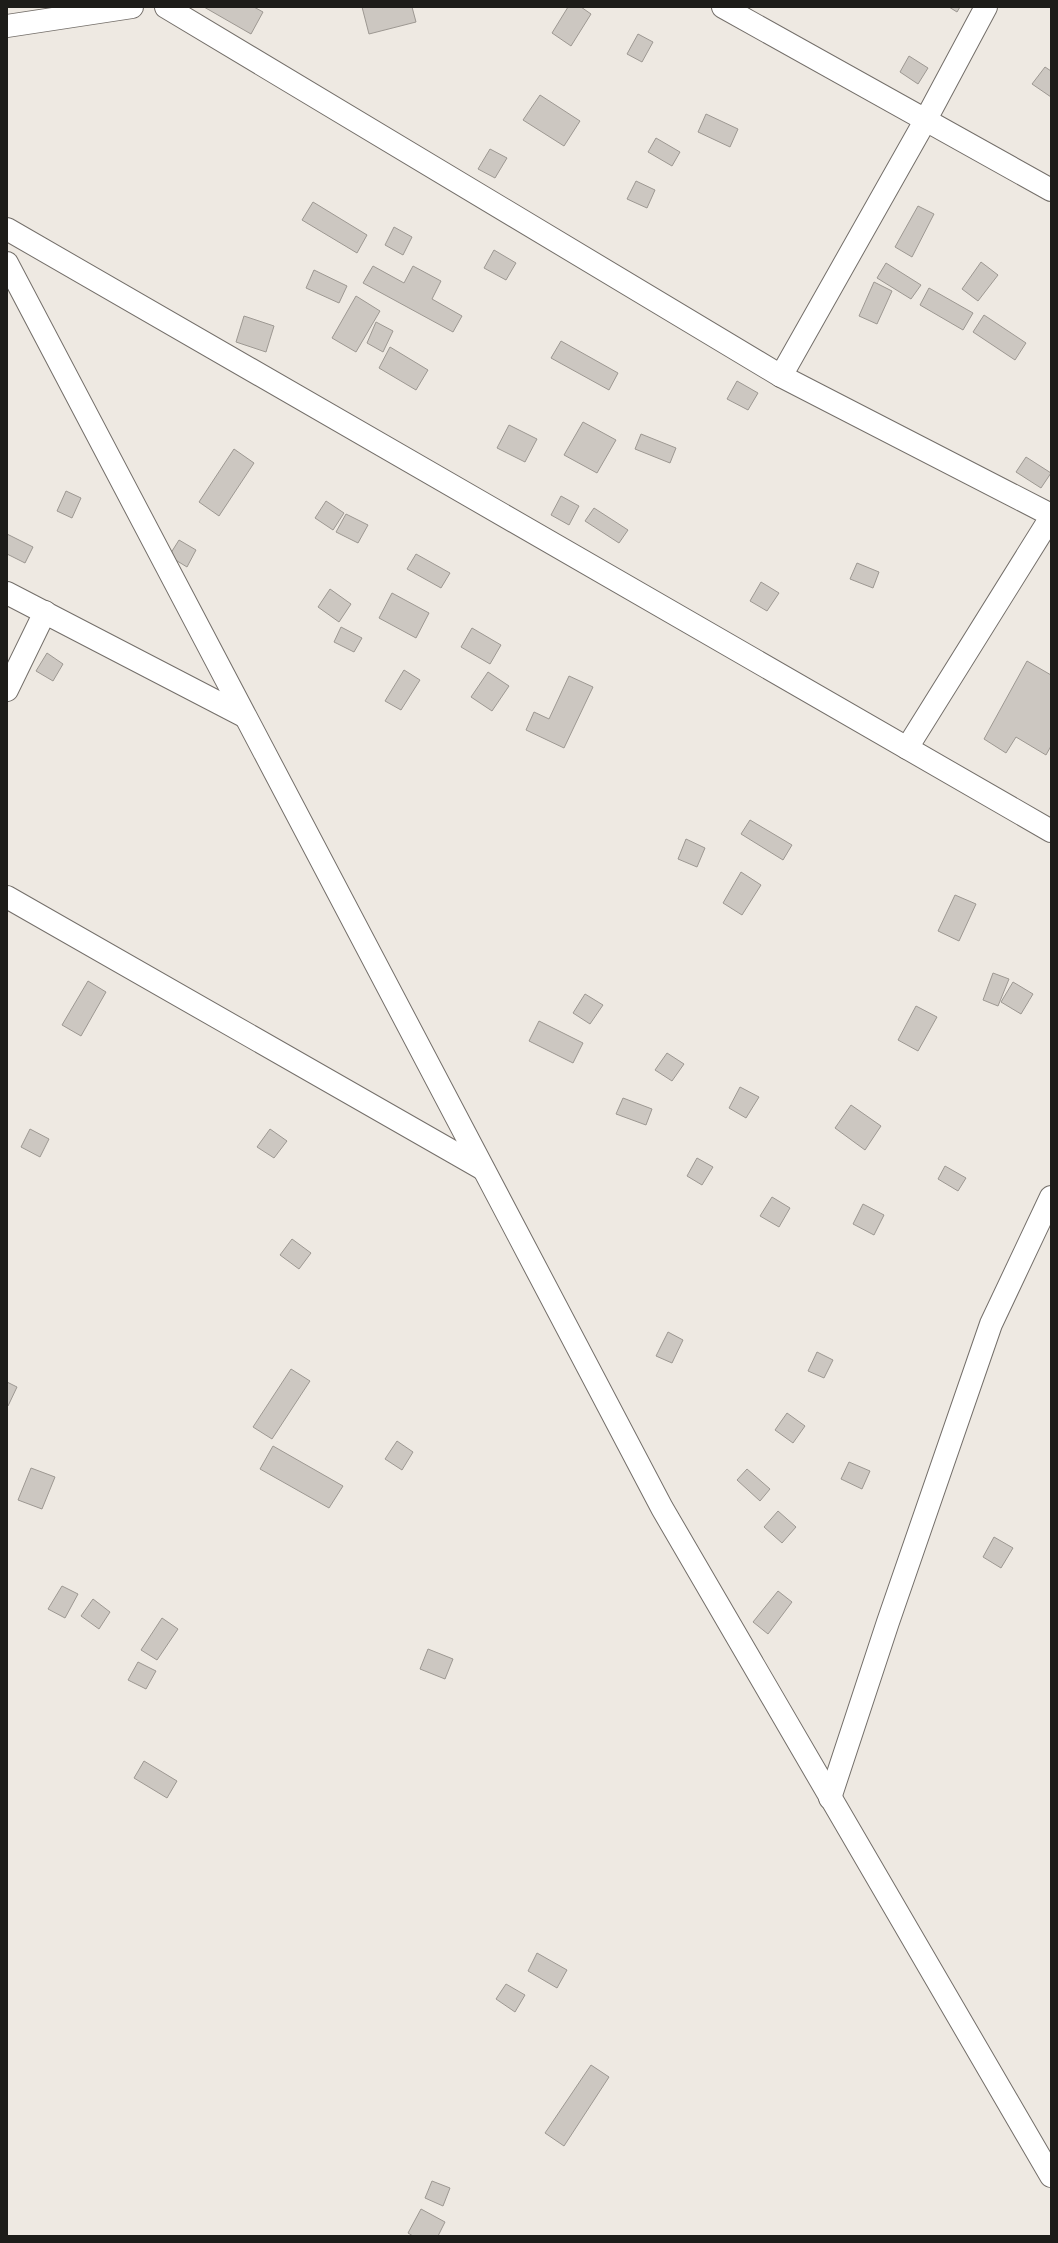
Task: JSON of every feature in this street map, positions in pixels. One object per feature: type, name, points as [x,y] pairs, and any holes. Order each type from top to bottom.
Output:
[{"type":"street","points":[[7,26],[132,7]]},
{"type":"street","points":[[166,7],[781,376],[1051,516],[907,748]]},
{"type":"street","points":[[723,7],[1051,190]]},
{"type":"street","points":[[781,376],[925,121],[986,7]]},
{"type":"street","points":[[7,230],[1051,831]]},
{"type":"street","points":[[7,263],[662,1508],[1051,2176]]},
{"type":"street","points":[[7,593],[244,716]]},
{"type":"street","points":[[7,690],[45,612]]},
{"type":"street","points":[[7,897],[483,1169]]},
{"type":"street","points":[[830,1798],[888,1622],[991,1324],[1051,1197]]},
{"type":"building","points":[[204,7],[254,7],[263,12],[251,34]]},
{"type":"building","points":[[362,7],[412,7],[416,22],[369,34]]},
{"type":"building","points":[[568,7],[581,7],[591,14],[571,46],[552,33]]},
{"type":"building","points":[[949,7],[960,7],[957,12]]},
{"type":"building","points":[[638,34],[653,42],[642,62],[627,54]]},
{"type":"building","points":[[909,56],[928,68],[918,84],[900,72]]},
{"type":"building","points":[[1045,67],[1051,71],[1051,97],[1032,84]]},
{"type":"building","points":[[540,95],[580,121],[564,146],[523,120]]},
{"type":"building","points":[[706,114],[738,129],[730,147],[698,132]]},
{"type":"building","points":[[656,138],[680,152],[672,166],[648,152]]},
{"type":"building","points":[[490,149],[507,158],[495,178],[478,169]]},
{"type":"building","points":[[636,181],[655,190],[647,208],[627,199]]},
{"type":"building","points":[[313,202],[367,235],[357,253],[302,220]]},
{"type":"building","points":[[918,206],[934,214],[912,257],[895,247]]},
{"type":"building","points":[[394,227],[412,237],[403,255],[385,245]]},
{"type":"building","points":[[494,250],[516,263],[506,280],[484,268]]},
{"type":"building","points":[[981,262],[998,275],[978,301],[962,289]]},
{"type":"building","points":[[886,263],[921,285],[911,299],[877,278]]},
{"type":"building","points":[[373,266],[404,283],[413,266],[441,281],[432,299],[462,316],[453,332],[363,283]]},
{"type":"building","points":[[314,270],[347,286],[339,303],[306,288]]},
{"type":"building","points":[[874,282],[892,291],[877,324],[859,316]]},
{"type":"building","points":[[929,288],[973,313],[963,330],[920,305]]},
{"type":"building","points":[[356,296],[380,311],[356,352],[332,338]]},
{"type":"building","points":[[984,315],[1026,343],[1015,360],[973,332]]},
{"type":"building","points":[[244,316],[274,326],[266,352],[236,342]]},
{"type":"building","points":[[376,322],[393,331],[383,352],[367,343]]},
{"type":"building","points":[[561,341],[618,373],[609,390],[551,358]]},
{"type":"building","points":[[390,347],[428,370],[416,390],[379,368]]},
{"type":"building","points":[[737,381],[758,393],[748,410],[727,399]]},
{"type":"building","points":[[583,422],[616,440],[597,473],[564,455]]},
{"type":"building","points":[[509,425],[537,439],[525,462],[497,448]]},
{"type":"building","points":[[641,434],[676,448],[670,463],[635,449]]},
{"type":"building","points":[[234,449],[254,463],[219,516],[199,502]]},
{"type":"building","points":[[1026,457],[1051,473],[1041,488],[1016,472]]},
{"type":"building","points":[[66,491],[81,498],[72,518],[57,511]]},
{"type":"building","points":[[561,496],[579,506],[569,525],[551,515]]},
{"type":"building","points":[[326,501],[344,513],[333,530],[315,518]]},
{"type":"building","points":[[594,508],[628,530],[619,543],[585,521]]},
{"type":"building","points":[[346,514],[368,525],[358,543],[336,532]]},
{"type":"building","points":[[7,534],[33,547],[25,563],[7,554]]},
{"type":"building","points":[[179,540],[196,550],[187,567],[169,556]]},
{"type":"building","points":[[416,554],[450,573],[441,588],[407,569]]},
{"type":"building","points":[[857,563],[879,572],[873,588],[850,579]]},
{"type":"building","points":[[761,582],[779,593],[767,611],[750,601]]},
{"type":"building","points":[[330,589],[351,604],[339,622],[318,607]]},
{"type":"building","points":[[392,593],[429,613],[416,638],[379,618]]},
{"type":"building","points":[[341,627],[362,638],[354,652],[334,642]]},
{"type":"building","points":[[472,628],[501,645],[490,664],[461,647]]},
{"type":"building","points":[[47,653],[63,664],[53,681],[36,671]]},
{"type":"building","points":[[1027,661],[1051,675],[1051,746],[1046,755],[1016,737],[1006,753],[984,739]]},
{"type":"building","points":[[404,670],[420,680],[401,710],[385,701]]},
{"type":"building","points":[[488,672],[509,686],[492,711],[471,697]]},
{"type":"building","points":[[569,676],[593,687],[564,748],[526,730],[534,712],[549,719]]},
{"type":"building","points":[[750,820],[792,845],[783,860],[741,834]]},
{"type":"building","points":[[686,839],[705,848],[697,867],[678,859]]},
{"type":"building","points":[[741,872],[761,885],[742,915],[723,903]]},
{"type":"building","points":[[955,895],[976,904],[959,941],[938,931]]},
{"type":"building","points":[[993,973],[1009,979],[998,1006],[983,1000]]},
{"type":"building","points":[[88,981],[106,992],[81,1036],[62,1025]]},
{"type":"building","points":[[1013,982],[1033,994],[1021,1014],[1001,1002]]},
{"type":"building","points":[[585,994],[603,1005],[590,1024],[573,1013]]},
{"type":"building","points":[[916,1006],[937,1017],[918,1051],[898,1040]]},
{"type":"building","points":[[539,1021],[583,1043],[573,1063],[529,1041]]},
{"type":"building","points":[[667,1053],[684,1064],[672,1081],[655,1070]]},
{"type":"building","points":[[740,1087],[759,1097],[746,1118],[729,1108]]},
{"type":"building","points":[[623,1098],[652,1109],[646,1125],[616,1114]]},
{"type":"building","points":[[851,1105],[881,1126],[865,1150],[835,1128]]},
{"type":"building","points":[[30,1129],[49,1139],[40,1157],[21,1147]]},
{"type":"building","points":[[270,1129],[287,1141],[274,1158],[257,1147]]},
{"type":"building","points":[[697,1158],[713,1167],[702,1185],[687,1176]]},
{"type":"building","points":[[945,1166],[966,1178],[958,1191],[938,1179]]},
{"type":"building","points":[[772,1197],[790,1208],[779,1227],[760,1216]]},
{"type":"building","points":[[863,1204],[884,1215],[874,1235],[853,1224]]},
{"type":"building","points":[[292,1239],[311,1253],[299,1269],[280,1255]]},
{"type":"building","points":[[668,1332],[683,1340],[672,1363],[656,1356]]},
{"type":"building","points":[[817,1352],[833,1360],[824,1378],[808,1371]]},
{"type":"building","points":[[291,1369],[310,1381],[272,1439],[253,1427]]},
{"type":"building","points":[[7,1382],[17,1387],[8,1406],[7,1406]]},
{"type":"building","points":[[787,1413],[805,1426],[793,1443],[775,1430]]},
{"type":"building","points":[[397,1441],[413,1452],[402,1470],[385,1459]]},
{"type":"building","points":[[273,1446],[343,1486],[329,1508],[260,1469]]},
{"type":"building","points":[[849,1462],[870,1471],[862,1489],[841,1479]]},
{"type":"building","points":[[31,1468],[55,1477],[42,1509],[18,1500]]},
{"type":"building","points":[[747,1469],[770,1489],[760,1501],[737,1480]]},
{"type":"building","points":[[778,1511],[796,1527],[782,1543],[764,1527]]},
{"type":"building","points":[[994,1537],[1013,1548],[1001,1568],[983,1557]]},
{"type":"building","points":[[62,1586],[78,1594],[65,1618],[48,1609]]},
{"type":"building","points":[[778,1591],[792,1602],[768,1634],[753,1622]]},
{"type":"building","points":[[93,1599],[110,1612],[99,1629],[81,1616]]},
{"type":"building","points":[[162,1618],[178,1629],[157,1660],[141,1650]]},
{"type":"building","points":[[428,1649],[453,1659],[445,1679],[420,1669]]},
{"type":"building","points":[[138,1662],[156,1671],[146,1689],[128,1680]]},
{"type":"building","points":[[144,1761],[177,1781],[167,1798],[134,1778]]},
{"type":"building","points":[[537,1953],[567,1970],[557,1988],[528,1971]]},
{"type":"building","points":[[506,1984],[525,1995],[515,2012],[496,1999]]},
{"type":"building","points":[[591,2065],[609,2077],[564,2146],[545,2133]]},
{"type":"building","points":[[432,2181],[450,2188],[443,2206],[425,2198]]},
{"type":"building","points":[[421,2209],[445,2222],[438,2236],[413,2236],[408,2233]]}]
